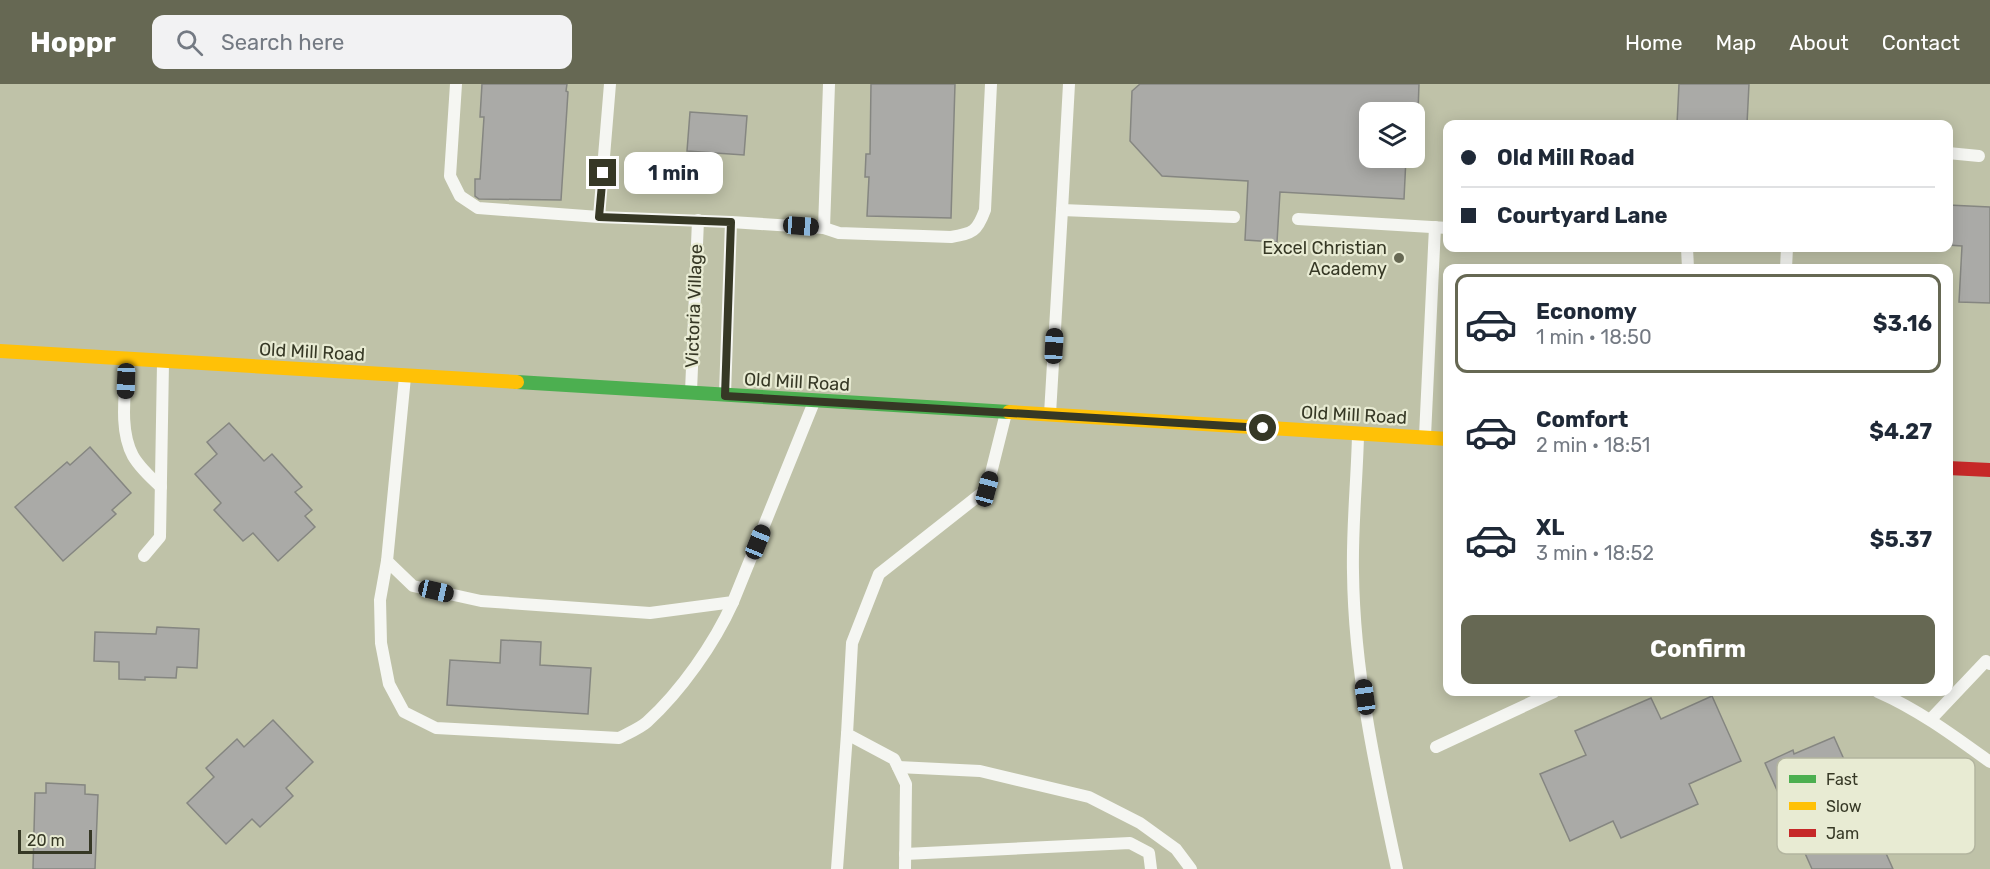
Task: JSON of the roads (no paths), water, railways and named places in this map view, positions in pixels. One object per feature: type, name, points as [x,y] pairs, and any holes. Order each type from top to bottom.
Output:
[{"type":"street","name":"Old Mill Road","points":[[0,351],[1443,439]]},
{"type":"street","points":[[1953,468],[1990,471]]},
{"type":"lane","points":[[456,84],[450,176],[460,196],[478,208],[599,217],[698,220],[824,228],[839,233],[951,237],[969,234],[979,228],[985,210],[991,84]]},
{"type":"lane","points":[[599,217],[610,84]]},
{"type":"lane","points":[[824,228],[829,84]]},
{"type":"lane","points":[[1050,415],[1069,84]]},
{"type":"lane","points":[[1953,153],[1979,156]]},
{"type":"lane","points":[[1062,210],[1234,217]]},
{"type":"lane","points":[[1298,219],[1443,228]]},
{"type":"lane","name":"Victoria Village","points":[[691,393],[698,220]]},
{"type":"lane","name":"Victoria Village","points":[[725,396],[731,222]]},
{"type":"lane","points":[[1425,438],[1434,227]]},
{"type":"lane","points":[[127,359],[125,425],[128,441],[133,455],[143,469],[161,487]]},
{"type":"lane","points":[[144,556],[160,537],[163,361]]},
{"type":"lane","points":[[405,376],[387,561],[380,600],[381,643],[389,684],[404,712],[436,728],[619,738],[645,723],[675,693],[722,626],[815,401]]},
{"type":"lane","points":[[837,869],[852,644],[879,574],[987,489],[1006,412]]},
{"type":"lane","points":[[1359,434],[1353,572],[1359,652],[1374,765],[1397,869]]},
{"type":"lane","points":[[387,561],[413,586],[482,601],[650,613],[733,602]]},
{"type":"lane","points":[[1953,696],[1986,661],[1990,664]]},
{"type":"lane","points":[[1436,747],[1545,696]]},
{"type":"lane","points":[[1888,696],[1931,719],[1990,762]]},
{"type":"lane","points":[[1931,719],[1953,696]]},
{"type":"lane","points":[[847,734],[894,759],[906,784],[905,869]]},
{"type":"lane","points":[[898,767],[980,771],[1089,797],[1140,824],[1176,849],[1191,869]]},
{"type":"lane","points":[[905,854],[1130,843],[1149,853],[1151,869]]},
{"type":"place","name":"Excel Christian Academy","points":[[1399,258]]}]
